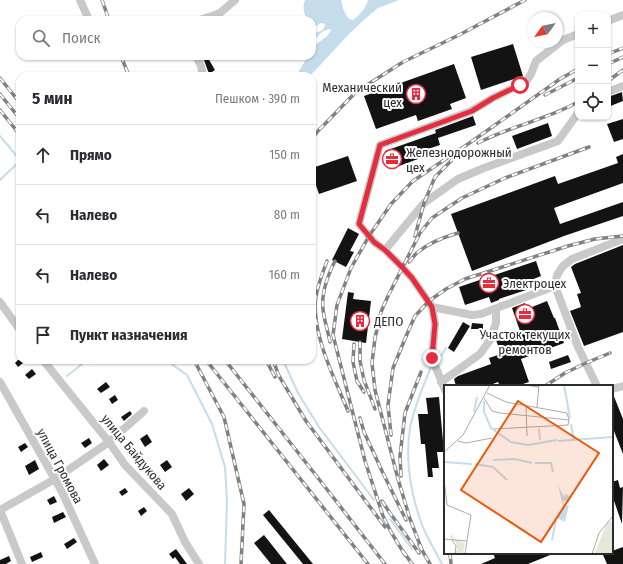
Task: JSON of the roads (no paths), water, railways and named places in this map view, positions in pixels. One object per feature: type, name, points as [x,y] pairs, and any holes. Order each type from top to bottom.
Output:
[{"type":"street","points":[[80,0],[87,16]]},
{"type":"street","points":[[211,16],[220,13],[235,0]]},
{"type":"street","points":[[611,20],[623,14]]},
{"type":"street","points":[[444,388],[432,358],[435,324],[432,307],[412,278],[385,250],[374,242],[359,224],[380,145],[472,111],[493,98],[520,85],[527,80],[531,74],[536,61],[564,40],[575,35]]},
{"type":"street","points":[[198,60],[202,72]]},
{"type":"street","points":[[611,91],[623,86]]},
{"type":"street","points":[[385,250],[424,204],[458,179],[558,141],[575,117]]},
{"type":"street","points":[[596,385],[578,348],[555,286],[557,275],[563,266],[572,259],[623,239]]},
{"type":"street","points":[[432,307],[472,315],[481,314],[555,286]]},
{"type":"street","points":[[0,302],[16,324]]},
{"type":"street","points":[[441,382],[480,354],[490,340],[496,323],[496,309]]},
{"type":"street","name":"улица Байдукова","points":[[46,364],[109,442],[125,465],[172,514],[185,542],[198,564]]},
{"type":"street","name":"улица Громова","points":[[0,382],[62,492],[95,564]]},
{"type":"street","points":[[613,389],[623,386]]},
{"type":"street","points":[[22,564],[0,510],[55,479],[109,442],[144,411]]},
{"type":"water","points":[[305,0],[341,0],[346,15],[349,19],[353,20],[366,6],[368,0],[399,0],[378,8],[366,18],[314,72],[298,72],[306,60],[316,60],[316,45],[329,34],[331,30],[322,32],[316,38],[316,33],[322,30],[325,24],[321,23],[316,26],[316,16],[305,16]]},
{"type":"waterway","points":[[0,136],[16,155]]},
{"type":"waterway","points":[[0,180],[16,165]]},
{"type":"waterway","points":[[441,356],[446,348]]},
{"type":"waterway","points":[[67,376],[82,364]]},
{"type":"waterway","points":[[172,364],[187,375],[212,424],[225,467],[227,501],[225,564]]},
{"type":"waterway","points":[[285,364],[298,393],[319,427],[374,500]]},
{"type":"waterway","points":[[431,367],[414,412],[410,428],[408,452],[412,490],[418,514],[424,530],[442,564]]},
{"type":"waterway","points":[[390,519],[412,549]]},
{"type":"railway","points":[[102,0],[108,16]]},
{"type":"railway","points":[[316,134],[356,92],[403,62],[459,35],[525,0]]},
{"type":"railway","points":[[611,53],[623,48]]},
{"type":"railway","points":[[611,63],[623,57]]},
{"type":"railway","points":[[123,60],[127,72]]},
{"type":"railway","points":[[611,79],[623,70]]},
{"type":"railway","points":[[405,555],[383,516],[365,461],[333,335],[337,305],[351,268],[369,236],[391,204],[413,181],[560,79],[575,71]]},
{"type":"railway","points":[[0,78],[16,98]]},
{"type":"railway","points":[[545,95],[575,80]]},
{"type":"railway","points":[[0,94],[16,114]]},
{"type":"railway","points":[[478,143],[490,137],[553,114],[575,104]]},
{"type":"railway","points":[[0,110],[16,130]]},
{"type":"railway","points":[[422,550],[410,519],[398,479],[375,390],[372,363],[375,338],[381,312],[420,233],[432,218],[462,198],[505,178],[589,147]]},
{"type":"railway","points":[[415,236],[424,203],[435,177],[453,159]]},
{"type":"railway","points":[[409,262],[417,253],[427,246],[442,238],[458,233]]},
{"type":"railway","points":[[391,435],[388,405],[393,368],[415,316],[429,301],[446,289],[465,279],[568,246],[595,239],[623,236]]},
{"type":"railway","points":[[316,295],[327,261]]},
{"type":"railway","points":[[330,342],[324,317],[323,297],[326,284],[335,261]]},
{"type":"railway","points":[[316,320],[322,347],[348,411]]},
{"type":"railway","points":[[360,342],[360,361],[364,380],[375,409]]},
{"type":"railway","points":[[354,344],[353,362],[357,381],[364,392]]},
{"type":"railway","points":[[547,385],[565,373],[610,353]]},
{"type":"railway","points":[[196,364],[224,417],[244,504],[241,564]]},
{"type":"railway","points":[[209,364],[368,564]]},
{"type":"railway","points":[[228,364],[385,564]]},
{"type":"railway","points":[[268,364],[275,377]]},
{"type":"railway","points":[[274,364],[279,376],[306,421],[385,527]]},
{"type":"railway","points":[[401,476],[400,456],[405,413],[421,372]]},
{"type":"railway","points":[[360,418],[364,432],[406,520]]},
{"type":"railway","points":[[382,501],[419,553]]},
{"type":"railway","points":[[419,545],[430,564]]},
{"type":"railway","points":[[403,551],[412,564]]},
{"type":"railway","points":[[450,554],[451,564]]},
{"type":"place","name":"Механический цех","points":[[416,94]]},
{"type":"place","name":"Железнодорожный цех","points":[[392,159]]},
{"type":"place","name":"Электроцех","points":[[489,283]]},
{"type":"place","name":"Участок текущих ремонтов","points":[[525,314]]},
{"type":"place","name":"ДЕПО","points":[[360,321]]}]
